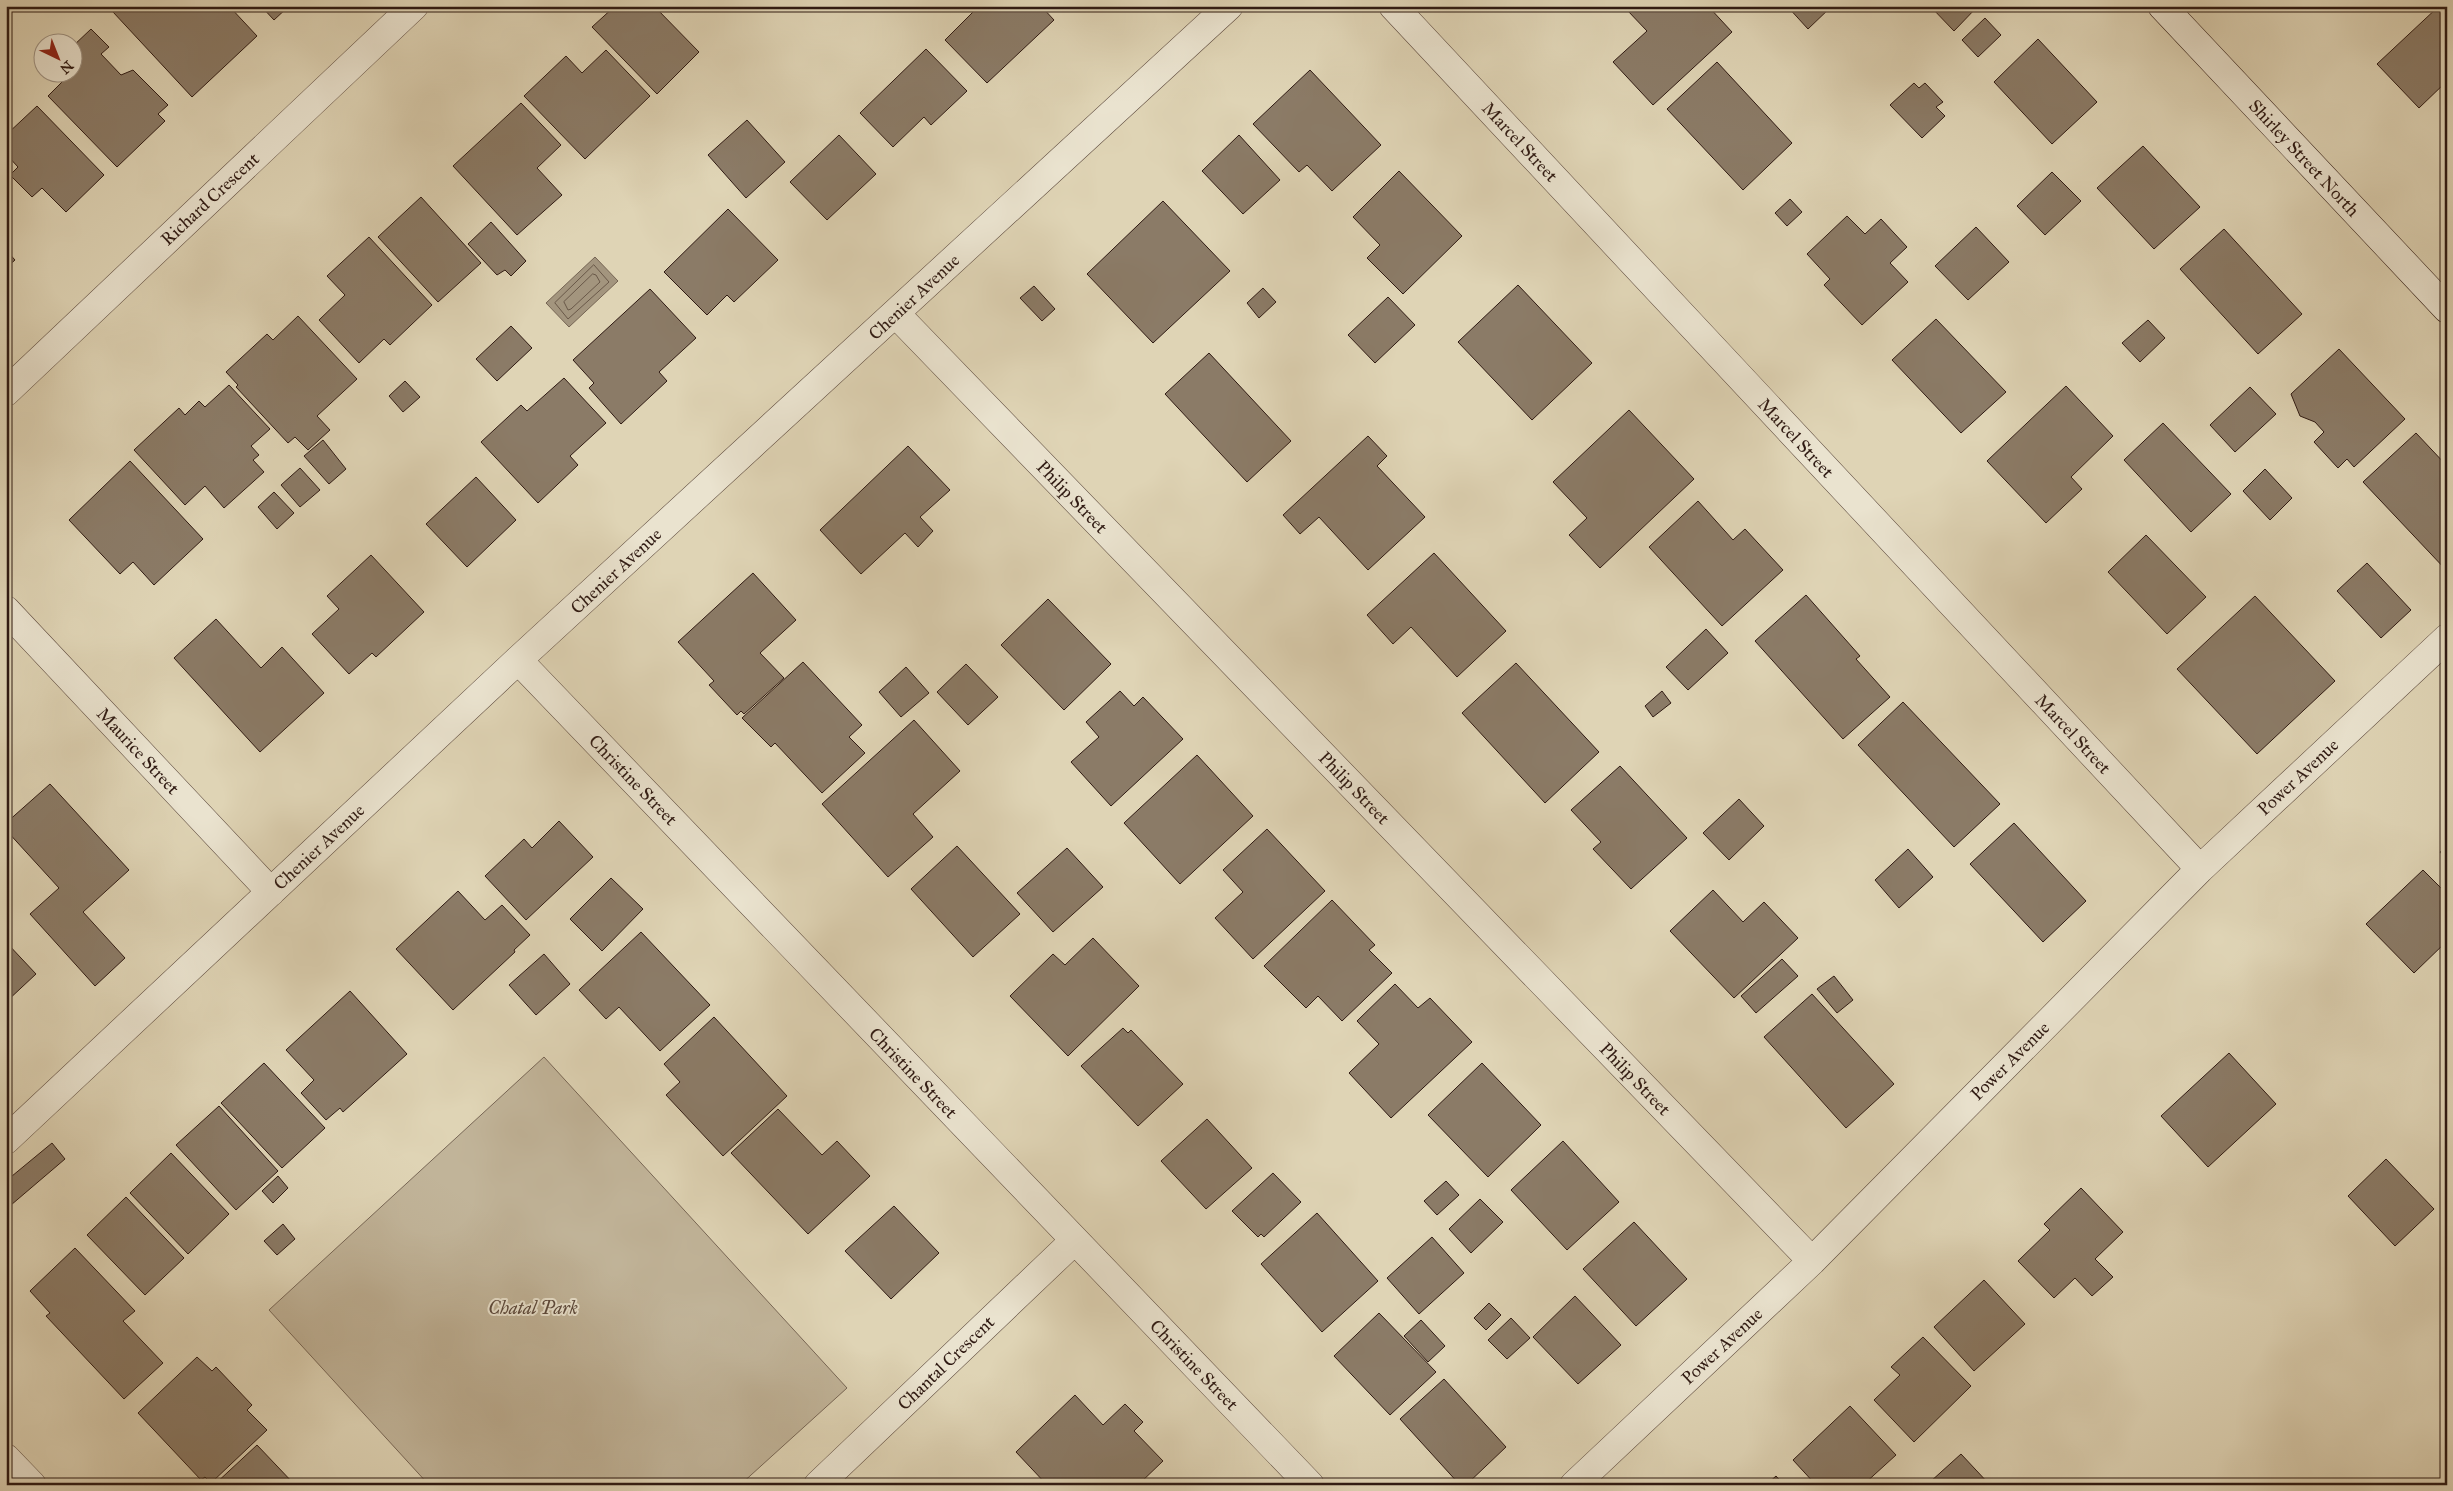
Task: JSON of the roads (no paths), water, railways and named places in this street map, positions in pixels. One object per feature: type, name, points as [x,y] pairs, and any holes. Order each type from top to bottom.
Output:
[{"type":"street","name":"Richard Crescent","points":[[6,392],[414,6]]},
{"type":"street","name":"Chenier Avenue","points":[[6,1140],[518,660],[1229,6]]},
{"type":"street","name":"Marcel Street","points":[[1393,6],[2200,869]]},
{"type":"street","name":"Shirley Street North","points":[[2162,6],[2447,309]]},
{"type":"street","name":"Philip Street","points":[[896,314],[1812,1261]]},
{"type":"street","name":"Maurice Street","points":[[6,610],[271,892]]},
{"type":"street","name":"Power Avenue","points":[[1574,1485],[1812,1261],[2200,869],[2447,638]]},
{"type":"street","name":"Christine Street","points":[[518,660],[1310,1485]]},
{"type":"street","name":"Chantal Crescent","points":[[818,1485],[1074,1241]]},
{"type":"street","points":[[6,1458],[32,1485]]},
{"type":"water","points":[[595,257],[618,281],[569,327],[546,303]]},
{"type":"park label","name":"Chatal Park","points":[[533,1308]]}]
